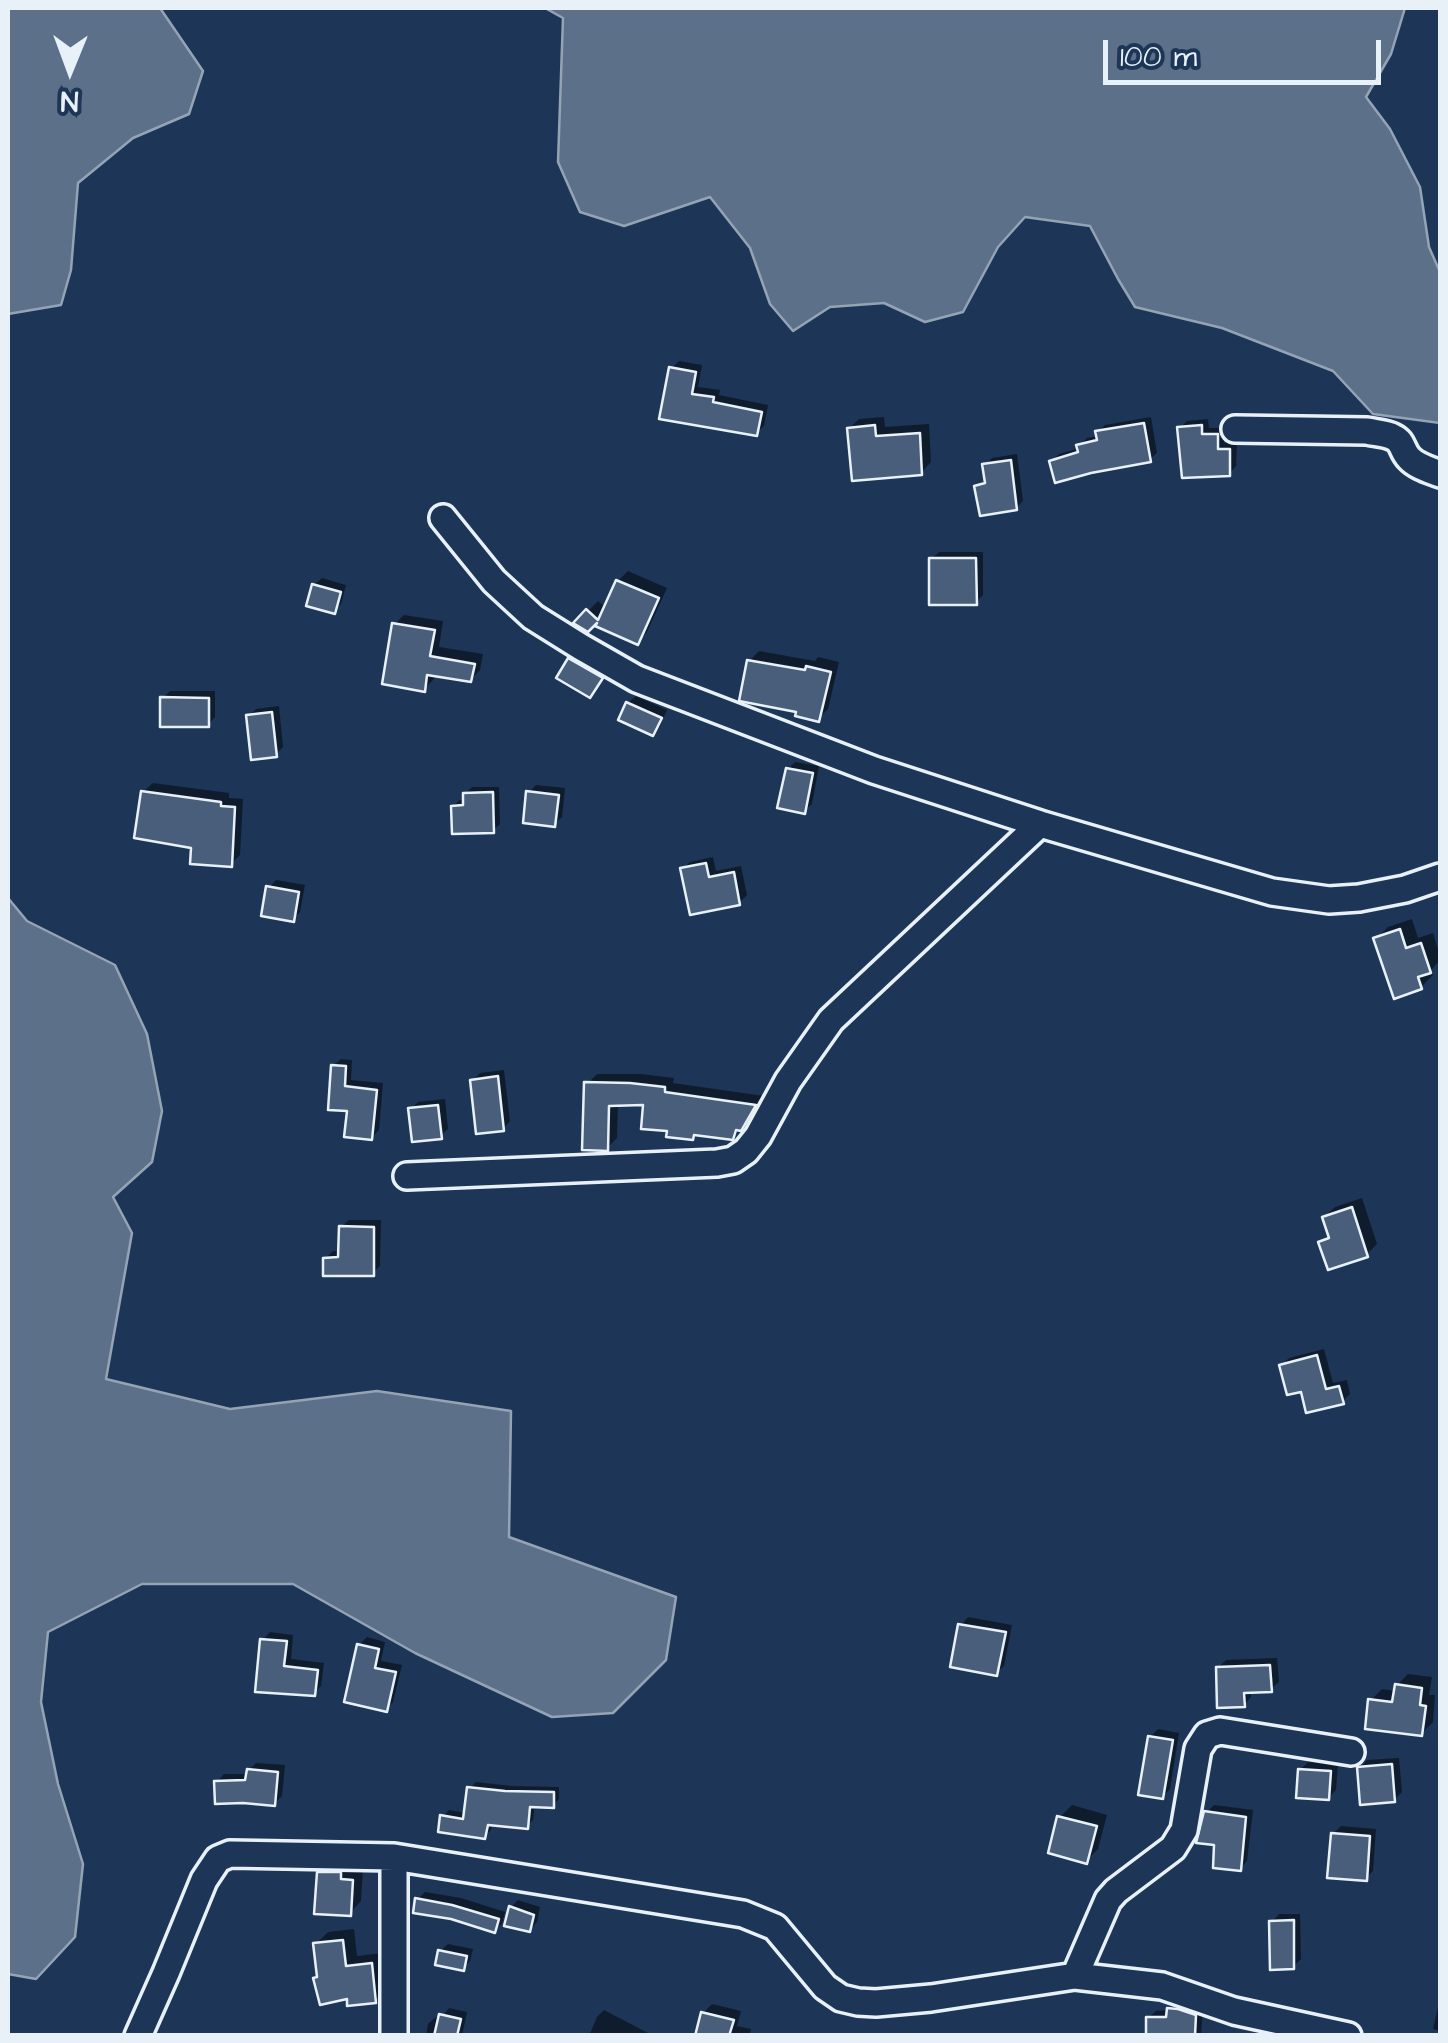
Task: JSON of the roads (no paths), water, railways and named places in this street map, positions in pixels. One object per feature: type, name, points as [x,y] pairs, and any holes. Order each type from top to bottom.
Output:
[{"type":"street","points":[[1236,428],[1386,434],[1401,443],[1409,458],[1440,474]]},
{"type":"street","points":[[443,518],[494,581],[532,617],[638,679],[874,770],[1272,892],[1328,900],[1359,898],[1440,877]]},
{"type":"street","points":[[407,1176],[732,1160],[758,1136],[788,1082],[832,1020],[1040,824]]},
{"type":"street","points":[[1076,1976],[1108,1900],[1180,1840],[1198,1749],[1207,1735],[1220,1731],[1351,1752]]},
{"type":"street","points":[[138,2036],[204,1880],[218,1859],[230,1854],[258,1853],[394,1857],[743,1914],[775,1928],[825,1987],[841,1998],[858,2002],[932,1998],[1076,1976],[1162,1986],[1234,2011],[1348,2036]]},
{"type":"street","points":[[394,1857],[394,2036]]},
{"type":"water","points":[[8,8],[160,8],[203,71],[189,114],[133,138],[78,183],[71,270],[61,305],[8,314]]},
{"type":"water","points":[[545,8],[1405,8],[1391,54],[1366,97],[1390,129],[1420,187],[1429,247],[1440,272],[1440,423],[1373,414],[1333,371],[1222,328],[1135,307],[1090,226],[1025,217],[998,247],[963,312],[925,322],[884,303],[830,307],[793,331],[770,304],[750,248],[710,197],[624,226],[580,212],[558,162],[563,18]]},
{"type":"water","points":[[8,898],[27,921],[115,965],[147,1034],[162,1111],[152,1162],[113,1197],[132,1233],[106,1379],[230,1409],[377,1391],[511,1411],[509,1537],[676,1597],[666,1660],[613,1713],[552,1717],[415,1653],[293,1584],[142,1584],[48,1632],[41,1702],[58,1784],[83,1864],[75,1937],[36,1979],[8,1974]]}]
